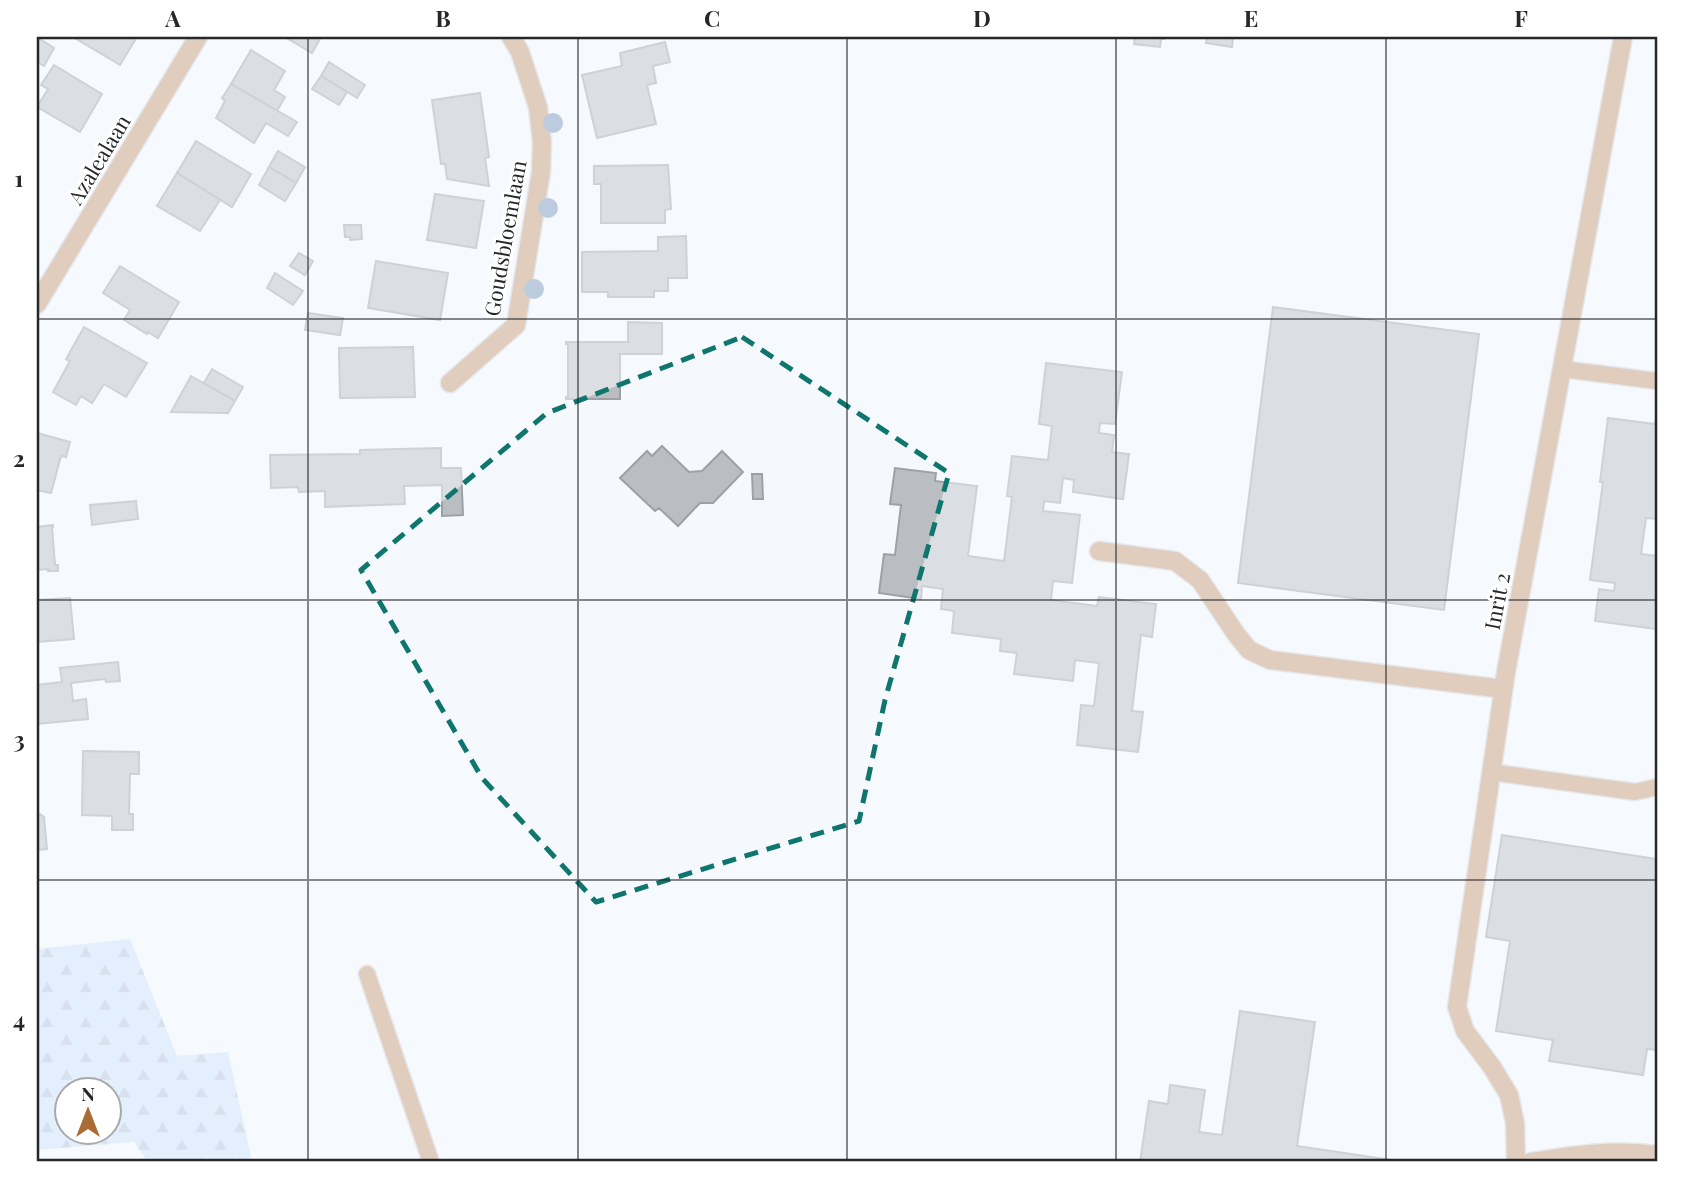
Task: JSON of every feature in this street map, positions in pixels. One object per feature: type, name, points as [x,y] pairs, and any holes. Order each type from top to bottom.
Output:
[{"type":"street","name":"Azalealaan","points":[[37,304],[198,37]]},
{"type":"street","name":"Goudsbloemlaan","points":[[450,383],[516,325],[541,172],[542,142],[536,100],[520,52],[511,37]]},
{"type":"street","name":"Inrit 2","points":[[1516,1162],[1515,1123],[1509,1095],[1465,1031],[1457,1007],[1503,689],[1623,37]]},
{"type":"street","points":[[1098,551],[1175,561],[1200,580],[1249,650],[1270,660],[1503,689]]},
{"type":"street","points":[[1531,1162],[1610,1152],[1657,1155]]},
{"type":"lane","points":[[1562,369],[1657,381]]},
{"type":"lane","points":[[1492,772],[1635,792],[1657,787]]},
{"type":"lane","points":[[367,974],[431,1162]]},
{"type":"highlighted area","points":[[742,337],[949,473],[885,700],[859,821],[596,902],[482,778],[361,570],[547,413]]},
{"type":"green space","points":[[130,939],[177,1056],[228,1052],[252,1162],[148,1162],[134,1142],[122,1143],[122,1076],[52,1076],[52,1146],[86,1146],[37,1150],[37,949]]},
{"type":"building","points":[[37,37],[54,48],[44,66],[37,62]]},
{"type":"building","points":[[73,37],[137,37],[120,65]]},
{"type":"building","points":[[285,37],[321,37],[312,53]]},
{"type":"building","points":[[1135,37],[1164,39],[1161,39],[1160,47],[1134,44]]},
{"type":"building","points":[[1207,37],[1233,37],[1232,47],[1206,43]]},
{"type":"building","points":[[665,42],[670,62],[653,66],[656,83],[647,85],[656,124],[597,138],[582,75],[622,66],[620,53]]},
{"type":"building","points":[[251,50],[285,71],[274,90],[285,97],[277,111],[231,84]]},
{"type":"building","points":[[329,62],[365,85],[357,98],[321,76]]},
{"type":"building","points":[[54,65],[102,94],[80,132],[37,107],[48,89],[41,85]]},
{"type":"building","points":[[321,76],[347,92],[339,105],[312,89]]},
{"type":"building","points":[[231,84],[297,122],[288,136],[266,123],[254,143],[216,118],[225,101],[222,98]]},
{"type":"building","points":[[480,93],[489,157],[485,158],[489,186],[447,179],[445,164],[441,164],[432,100]]},
{"type":"building","points":[[196,141],[251,174],[232,207],[177,173]]},
{"type":"building","points":[[278,151],[305,167],[296,183],[269,167]]},
{"type":"building","points":[[668,165],[671,209],[665,210],[665,223],[601,223],[601,184],[594,184],[594,166]]},
{"type":"building","points":[[269,167],[296,183],[285,201],[259,185]]},
{"type":"building","points":[[177,173],[220,200],[200,231],[157,206]]},
{"type":"building","points":[[435,194],[484,201],[476,248],[427,240]]},
{"type":"building","points":[[344,225],[361,225],[362,239],[350,240],[350,237],[345,237]]},
{"type":"building","points":[[686,236],[687,278],[668,278],[668,291],[654,291],[654,297],[608,297],[608,292],[582,292],[582,252],[658,251],[658,237]]},
{"type":"building","points":[[299,253],[313,261],[305,275],[290,266]]},
{"type":"building","points":[[376,261],[448,273],[440,320],[368,308]]},
{"type":"building","points":[[120,266],[179,302],[158,338],[124,320],[130,310],[103,293]]},
{"type":"building","points":[[275,273],[303,291],[293,305],[267,288]]},
{"type":"building","points":[[1273,307],[1479,334],[1444,610],[1238,583]]},
{"type":"building","points":[[308,313],[343,318],[340,335],[305,330]]},
{"type":"building","points":[[628,322],[662,323],[662,354],[620,354],[620,399],[566,399],[566,342],[628,342]]},
{"type":"building","points":[[84,327],[147,363],[126,397],[104,384],[92,403],[81,396],[76,405],[53,392],[70,361],[66,359]]},
{"type":"building","points":[[413,347],[415,397],[340,398],[339,348]]},
{"type":"building","points":[[1046,363],[1122,372],[1115,424],[1100,423],[1099,433],[1114,435],[1112,452],[1129,454],[1123,499],[1073,492],[1074,480],[1063,478],[1060,503],[1044,501],[1043,511],[1080,515],[1072,583],[1053,581],[1051,600],[1097,606],[1099,597],[1156,604],[1152,637],[1141,635],[1132,711],[1143,712],[1138,752],[1077,745],[1081,705],[1094,706],[1099,663],[1075,660],[1073,681],[1014,674],[1017,653],[1000,651],[1001,639],[952,633],[954,611],[941,609],[943,589],[922,586],[921,599],[879,593],[884,554],[895,555],[901,505],[890,504],[895,468],[936,473],[935,481],[977,486],[968,556],[1004,561],[1012,497],[1007,496],[1012,456],[1048,460],[1052,426],[1039,424]]},
{"type":"building","points":[[212,369],[243,387],[235,401],[204,383]]},
{"type":"building","points":[[191,376],[235,401],[228,413],[171,412]]},
{"type":"building","points":[[1608,418],[1655,424],[1657,422],[1657,519],[1646,518],[1641,554],[1657,556],[1657,629],[1595,621],[1599,589],[1614,591],[1615,583],[1590,580]]},
{"type":"building","points":[[37,433],[70,442],[66,457],[61,456],[51,493],[37,490]]},
{"type":"building","points":[[662,446],[689,472],[702,471],[722,451],[743,472],[713,503],[700,503],[678,526],[659,508],[655,511],[620,478],[647,451],[652,456]]},
{"type":"building","points":[[441,448],[441,468],[461,468],[463,515],[442,516],[442,485],[404,486],[405,504],[325,507],[325,491],[299,492],[298,487],[271,488],[270,455],[360,454],[360,450]]},
{"type":"building","points":[[752,474],[762,474],[763,499],[753,499]]},
{"type":"building","points":[[136,501],[138,519],[92,525],[90,505]]},
{"type":"building","points":[[53,525],[55,565],[58,565],[58,571],[37,570],[37,527]]},
{"type":"building","points":[[70,598],[74,639],[37,642],[37,600]]},
{"type":"building","points":[[118,662],[120,681],[106,682],[105,679],[71,683],[73,701],[86,699],[88,719],[37,724],[37,685],[62,682],[60,668]]},
{"type":"building","points":[[83,751],[139,752],[139,774],[130,774],[129,814],[133,814],[133,830],[112,830],[112,816],[82,815]]},
{"type":"building","points":[[37,814],[44,817],[47,849],[37,850]]},
{"type":"building","points":[[1502,835],[1657,859],[1657,1050],[1647,1049],[1643,1075],[1549,1061],[1553,1040],[1496,1031],[1510,941],[1486,937]]},
{"type":"building","points":[[1240,1011],[1315,1022],[1297,1146],[1405,1162],[1140,1162],[1149,1101],[1168,1104],[1170,1085],[1205,1090],[1199,1132],[1222,1135]]}]
